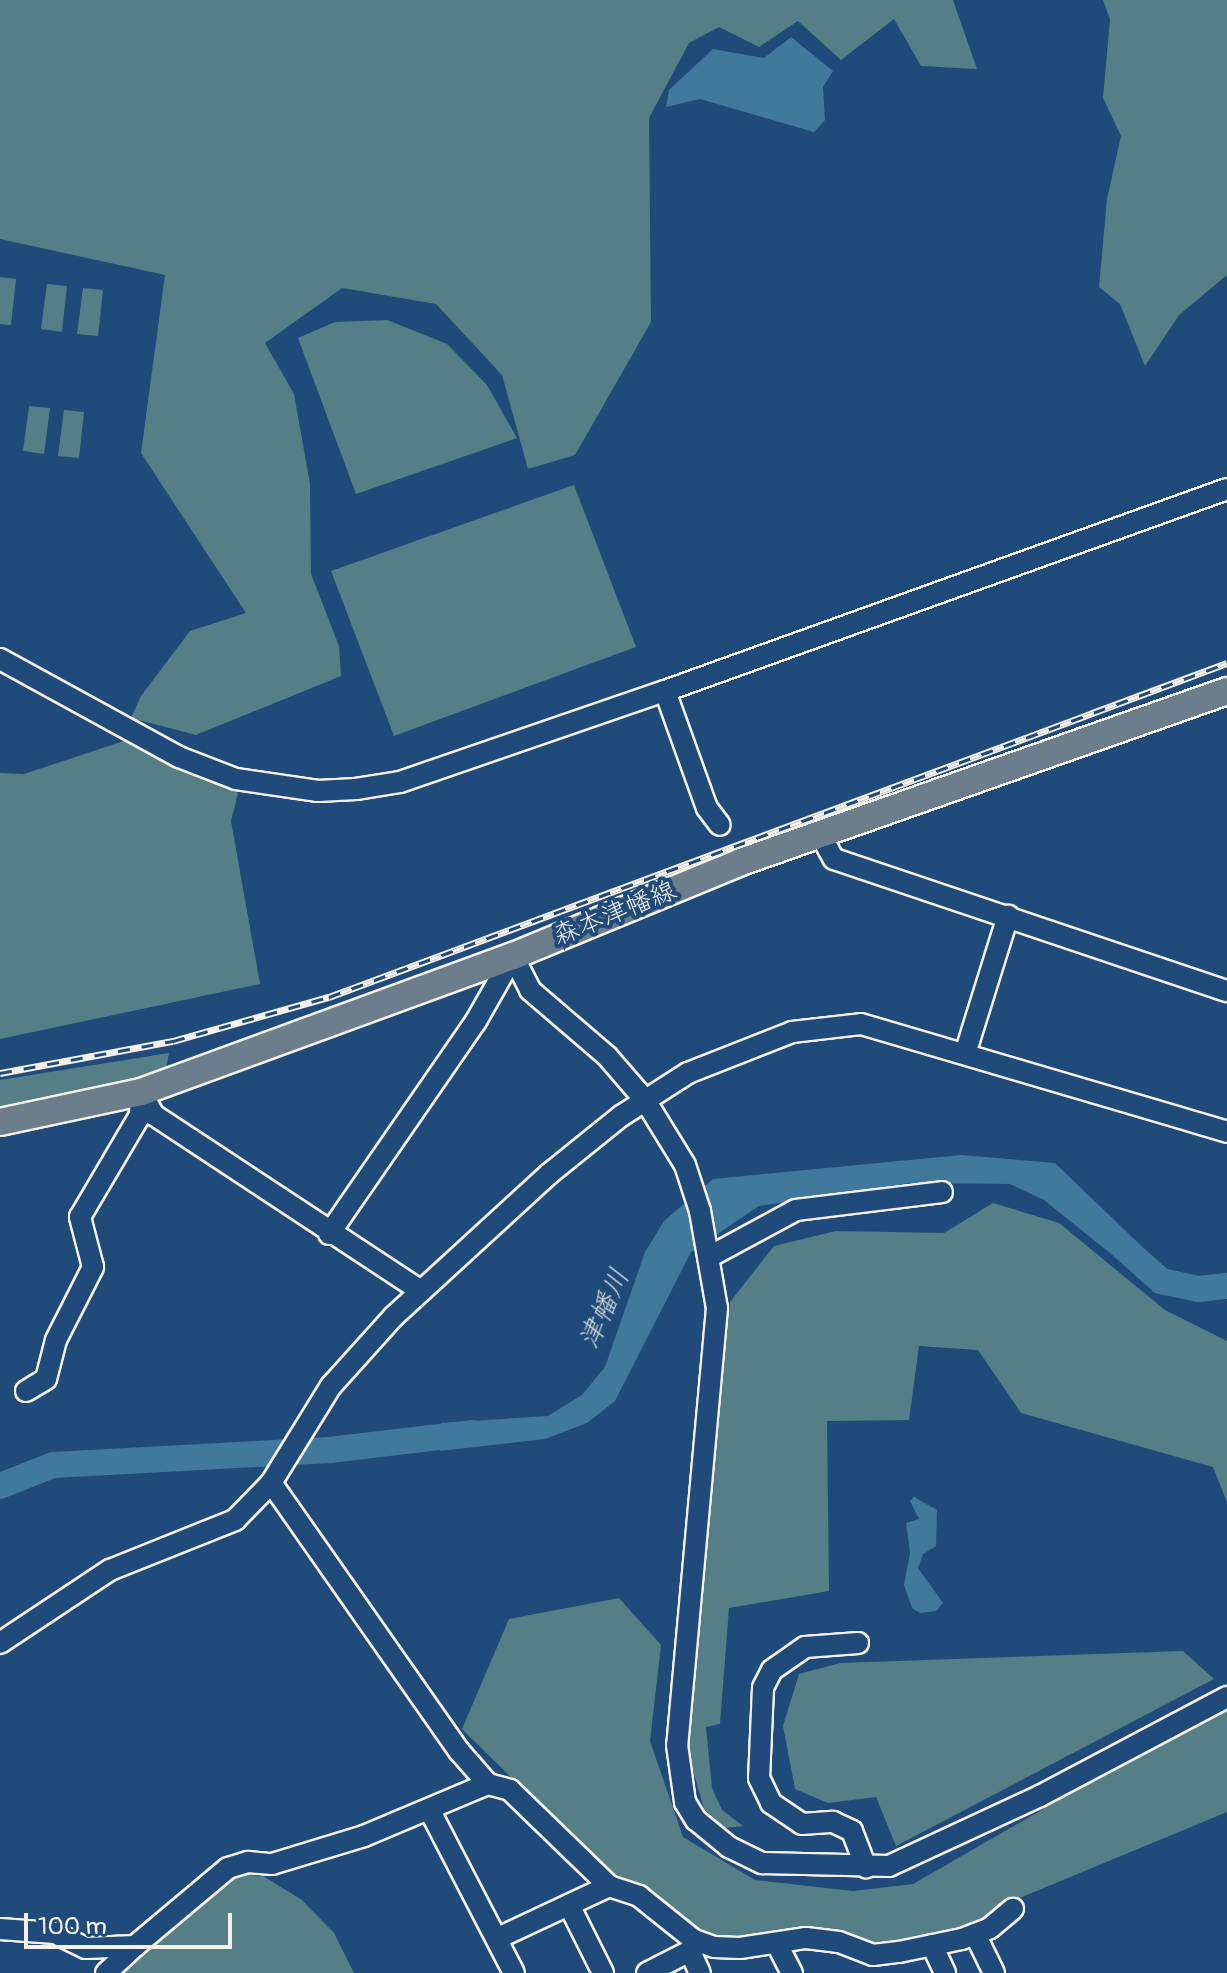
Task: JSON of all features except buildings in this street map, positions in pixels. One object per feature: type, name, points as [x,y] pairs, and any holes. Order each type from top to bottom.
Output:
[{"type":"main road","name":"森本津幡線","points":[[0,1122],[141,1092],[513,956],[741,862],[1227,691]]},
{"type":"street","points":[[0,659],[179,757],[236,779],[318,791],[400,782],[665,691],[1227,489]]},
{"type":"street","points":[[665,691],[707,808],[720,825]]},
{"type":"street","points":[[821,836],[834,859],[1227,991]]},
{"type":"street","points":[[965,1054],[1008,916]]},
{"type":"street","points":[[513,956],[530,990],[607,1056],[645,1100],[685,1165],[709,1257],[717,1308],[677,1745],[685,1802],[696,1820],[729,1847],[762,1863],[866,1867],[921,1855],[1227,1697]]},
{"type":"street","points":[[329,1234],[476,1021],[513,956]]},
{"type":"street","points":[[0,1643],[110,1570],[235,1520],[271,1483],[331,1386],[421,1291],[549,1174],[645,1100],[688,1073],[792,1032],[861,1024],[1227,1132]]},
{"type":"street","points":[[141,1092],[154,1115],[329,1234],[421,1291]]},
{"type":"street","points":[[26,1391],[46,1379],[56,1340],[93,1267],[80,1217],[140,1115],[141,1092]]},
{"type":"street","points":[[709,1257],[796,1210],[942,1192]]},
{"type":"street","points":[[271,1483],[459,1751],[488,1784],[510,1790],[609,1886],[639,1896],[692,1946],[700,1973]]},
{"type":"street","points":[[858,1643],[805,1647],[772,1670],[763,1688],[759,1778],[771,1803],[802,1824],[833,1822],[852,1831],[866,1867]]},
{"type":"street","points":[[106,1973],[228,1868],[248,1862],[272,1864],[430,1811],[488,1784]]},
{"type":"street","points":[[430,1811],[514,1973]]},
{"type":"street","points":[[498,1938],[609,1886]]},
{"type":"street","points":[[569,1905],[603,1973]]},
{"type":"street","points":[[647,1973],[692,1946],[740,1948],[824,1940],[873,1955],[932,1945],[975,1934],[1013,1909]]},
{"type":"street","points":[[0,1929],[55,1933],[86,1948],[135,1946]]},
{"type":"street","points":[[975,1934],[994,1973]]},
{"type":"street","points":[[777,1944],[792,1973]]},
{"type":"street","points":[[932,1945],[945,1973]]},
{"type":"green space","points":[[0,0],[953,0],[977,69],[921,66],[894,19],[841,60],[798,21],[759,47],[719,27],[689,43],[649,118],[651,322],[575,455],[528,469],[502,375],[436,304],[342,288],[265,343],[294,394],[310,484],[311,574],[339,646],[341,676],[196,735],[131,718],[141,696],[190,631],[246,613],[141,453],[165,275],[0,239]]},
{"type":"green space","points":[[1103,0],[1227,0],[1227,275],[1179,315],[1145,366],[1120,304],[1099,287],[1107,199],[1121,136],[1103,98],[1110,19]]},
{"type":"green space","points":[[0,277],[16,279],[11,325],[0,324]]},
{"type":"green space","points":[[47,284],[67,286],[62,332],[41,329]]},
{"type":"green space","points":[[83,288],[103,290],[98,336],[77,334]]},
{"type":"green space","points":[[387,320],[447,344],[487,385],[517,438],[356,494],[298,338],[335,322]]},
{"type":"green space","points":[[29,406],[50,408],[44,454],[23,451]]},
{"type":"green space","points":[[64,410],[84,412],[79,458],[58,456]]},
{"type":"green space","points":[[574,485],[636,647],[394,736],[331,571]]},
{"type":"green space","points":[[130,739],[238,793],[231,821],[260,984],[0,1039],[0,773],[24,774]]},
{"type":"green space","points":[[169,1053],[165,1075],[0,1111],[0,1080]]},
{"type":"green space","points":[[993,1203],[1059,1223],[1165,1310],[1227,1341],[1227,1502],[1213,1467],[1021,1413],[978,1350],[919,1346],[909,1420],[827,1421],[829,1591],[729,1608],[720,1724],[706,1727],[712,1788],[722,1810],[743,1826],[725,1828],[704,1809],[686,1746],[730,1302],[774,1246],[836,1231],[944,1233]]},
{"type":"green space","points":[[619,1598],[661,1645],[650,1741],[683,1837],[755,1880],[853,1891],[913,1884],[1227,1703],[1227,1812],[1005,1904],[977,1922],[928,1935],[872,1944],[843,1930],[806,1928],[776,1938],[705,1938],[652,1896],[600,1865],[462,1729],[509,1619]]},
{"type":"green space","points":[[1183,1651],[1214,1679],[896,1846],[876,1797],[828,1803],[795,1789],[783,1726],[799,1674],[840,1663]]},
{"type":"green space","points":[[263,1876],[302,1900],[334,1933],[354,1973],[125,1973],[170,1923],[223,1879]]},
{"type":"water","points":[[791,37],[833,71],[823,87],[825,120],[814,132],[700,99],[666,107],[669,90],[713,49],[764,58]]},
{"type":"water","points":[[961,1155],[1055,1163],[1159,1263],[1141,1278],[1044,1200],[1010,1184],[910,1183],[759,1206],[691,1252],[615,1401],[587,1423],[545,1439],[440,1451],[441,1423],[548,1416],[582,1395],[605,1367],[645,1252],[664,1221],[713,1179]]},
{"type":"water","points":[[914,1497],[937,1510],[936,1546],[923,1554],[918,1568],[943,1603],[936,1611],[920,1613],[912,1608],[904,1585],[910,1553],[906,1523],[919,1519],[910,1501]]},
{"type":"waterway","name":"津幡川","points":[[1124,1248],[1161,1281],[1198,1289],[1227,1286]]},
{"type":"waterway","name":"津幡川","points":[[0,1486],[53,1465],[330,1450],[473,1433]]},
{"type":"railway","points":[[0,1073],[173,1041],[329,997],[1227,663]]}]
